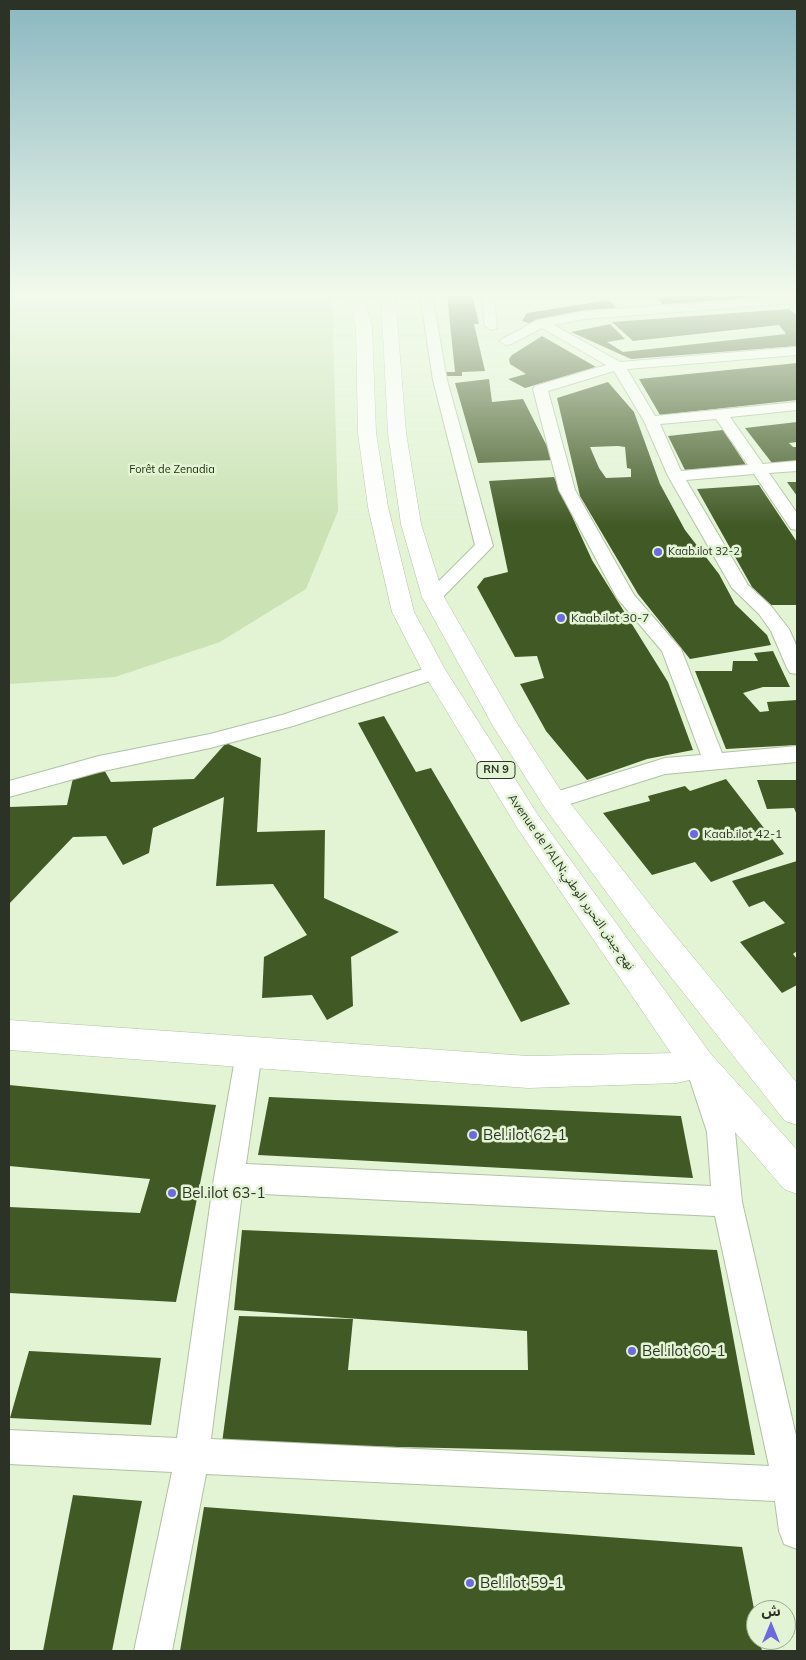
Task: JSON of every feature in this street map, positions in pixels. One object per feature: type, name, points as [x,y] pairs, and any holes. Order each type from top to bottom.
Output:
[{"type":"main road","name":"Avenue de l'ALN;نهج جيش التحرير الوطني","points":[[365,371],[367,433],[378,506],[403,612],[434,672],[528,822],[698,1064],[797,1176]]},
{"type":"main road","points":[[393,371],[397,433],[411,524],[433,597],[506,726],[554,801],[648,925],[797,1109]]},
{"type":"main road","points":[[9,1035],[528,1072],[677,1068],[698,1064]]},
{"type":"street","points":[[433,597],[484,546],[439,371]]},
{"type":"street","points":[[599,371],[540,388],[567,490],[626,598],[670,650],[714,760]]},
{"type":"street","points":[[621,371],[651,421],[676,476],[741,588],[788,629],[797,668]]},
{"type":"street","points":[[651,421],[797,406]]},
{"type":"street","points":[[720,415],[797,525]]},
{"type":"street","points":[[676,476],[797,466]]},
{"type":"street","points":[[9,789],[99,764],[210,741],[286,720],[434,672]]},
{"type":"street","points":[[554,801],[665,766],[714,760],[797,754]]},
{"type":"street","points":[[153,1651],[192,1457],[229,1178],[248,1053]]},
{"type":"street","points":[[698,1064],[720,1132],[727,1202],[794,1483],[797,1530]]},
{"type":"street","points":[[229,1178],[727,1202]]},
{"type":"street","points":[[9,1447],[192,1457],[794,1483]]},
{"type":"green space","name":"Forêt de Zenadia","points":[[9,371],[334,371],[338,511],[306,589],[220,642],[115,677],[9,684]]},
{"type":"building","points":[[474,371],[462,372],[462,376],[445,376],[446,372]]},
{"type":"building","points":[[522,371],[581,371],[525,388],[508,379],[526,374]]},
{"type":"building","points":[[713,371],[797,371],[797,400],[660,415],[639,379]]},
{"type":"building","points":[[489,379],[492,402],[523,399],[554,460],[478,463],[455,383]]},
{"type":"building","name":"Kaab.ilot 32-2","points":[[608,382],[634,412],[660,484],[685,530],[719,574],[735,604],[767,635],[771,645],[690,659],[638,594],[580,496],[557,398]],"holes":[[[590,447],[625,447],[627,468],[631,469],[631,477],[606,478],[599,468]]]},
{"type":"building","points":[[797,422],[797,442],[789,443],[793,447],[797,447],[797,461],[772,463],[745,428]]},
{"type":"building","points":[[723,430],[746,465],[685,470],[668,436]]},
{"type":"building","name":"Kaab.ilot 30-7","points":[[554,477],[592,560],[668,682],[693,750],[647,759],[587,780],[546,731],[520,684],[544,678],[537,656],[515,657],[477,587],[484,578],[508,572],[489,481]]},
{"type":"building","points":[[787,482],[797,482],[797,496]]},
{"type":"building","points":[[759,485],[797,542],[797,605],[771,605],[752,587],[697,489]]},
{"type":"building","points":[[773,651],[790,687],[763,687],[743,693],[760,712],[769,711],[767,702],[797,700],[797,745],[726,749],[695,671],[732,671],[733,661],[758,661],[754,653]]},
{"type":"building","points":[[384,716],[416,772],[431,768],[570,1004],[521,1022],[358,723]]},
{"type":"building","points":[[226,743],[261,758],[257,832],[325,830],[324,898],[399,932],[351,957],[353,1006],[327,1020],[312,995],[262,998],[264,957],[307,935],[273,884],[216,886],[224,797],[153,828],[149,853],[123,865],[106,836],[73,837],[9,904],[9,807],[67,805],[73,778],[102,766],[111,782],[194,779]]},
{"type":"building","name":"Kaab.ilot 42-1","points":[[726,779],[784,854],[711,882],[695,862],[652,875],[603,813],[650,801],[648,796],[685,786],[690,791]]},
{"type":"building","points":[[757,780],[797,780],[797,815],[794,808],[767,809]]},
{"type":"building","points":[[797,861],[797,951],[793,954],[797,959],[797,985],[782,993],[740,942],[785,923],[764,901],[749,907],[732,881]]},
{"type":"building","name":"Bel.ilot 63-1","points":[[9,1085],[216,1105],[176,1302],[9,1293],[9,1207],[140,1213],[150,1179],[9,1166]]},
{"type":"building","name":"Bel.ilot 62-1","points":[[269,1097],[681,1116],[693,1178],[258,1155]]},
{"type":"building","name":"Bel.ilot 60-1","points":[[242,1230],[717,1250],[755,1455],[222,1443],[239,1316],[353,1319],[348,1370],[528,1370],[527,1331],[234,1310]]},
{"type":"building","points":[[29,1351],[161,1358],[151,1425],[10,1418]]},
{"type":"building","points":[[73,1495],[142,1501],[112,1651],[43,1651]]},
{"type":"building","name":"Bel.ilot 59-1","points":[[204,1507],[742,1547],[752,1600],[746,1600],[746,1650],[762,1651],[180,1651]]},
{"type":"place","name":"Kaab.ilot 32-2","points":[[658,552]]},
{"type":"place","name":"Kaab.ilot 30-7","points":[[561,618]]},
{"type":"place","name":"Kaab.ilot 42-1","points":[[694,834]]},
{"type":"place","name":"Bel.ilot 62-1","points":[[473,1135]]},
{"type":"place","name":"Bel.ilot 63-1","points":[[172,1193]]},
{"type":"place","name":"Bel.ilot 60-1","points":[[632,1351]]},
{"type":"place","name":"Bel.ilot 59-1","points":[[470,1583]]}]
